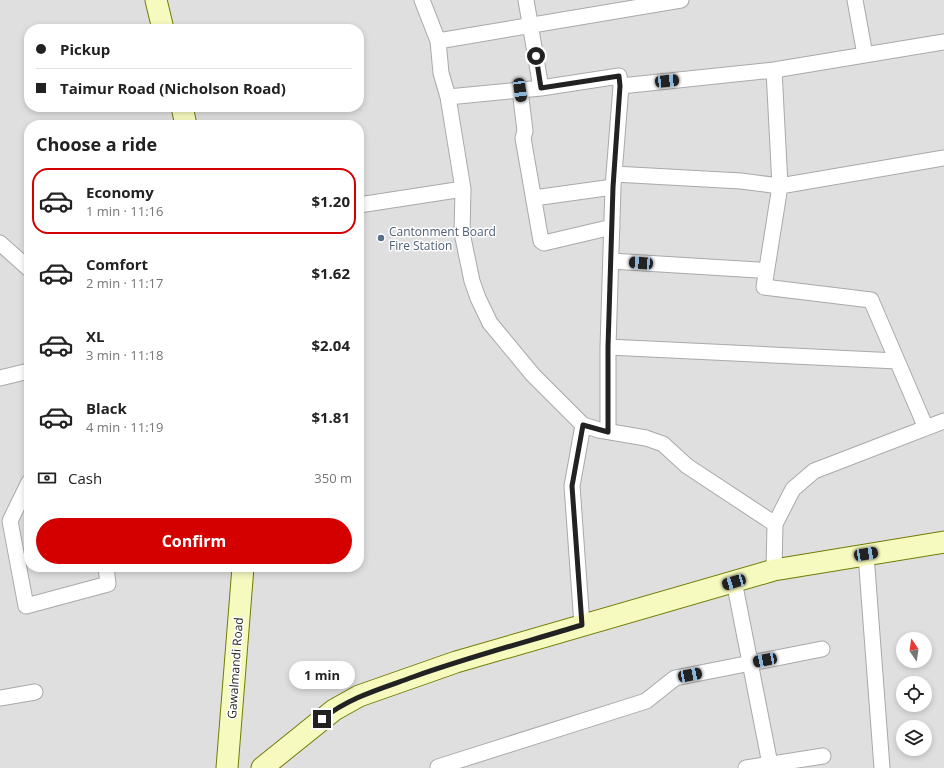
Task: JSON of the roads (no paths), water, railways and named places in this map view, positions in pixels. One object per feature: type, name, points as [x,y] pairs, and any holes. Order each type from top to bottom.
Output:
[{"type":"street","points":[[157,0],[162,24]]},
{"type":"street","points":[[422,0],[438,41],[441,73],[448,97],[463,189],[462,233],[470,275],[478,298],[490,323],[533,375],[583,425],[608,432],[646,438],[663,444],[687,466],[775,524]]},
{"type":"street","points":[[526,0],[541,88]]},
{"type":"street","points":[[438,41],[681,0]]},
{"type":"street","points":[[854,0],[866,55]]},
{"type":"street","points":[[620,86],[774,70],[944,42]]},
{"type":"street","points":[[774,70],[780,186],[764,287],[871,300],[926,428]]},
{"type":"street","points":[[448,97],[541,88],[619,76],[620,86],[613,181],[608,347],[608,432]]},
{"type":"street","points":[[520,90],[525,131],[523,138],[541,241],[544,243],[612,227]]},
{"type":"street","points":[[534,198],[613,181],[741,181],[780,186],[944,158]]},
{"type":"street","points":[[364,204],[463,189]]},
{"type":"street","points":[[0,243],[24,265]]},
{"type":"street","points":[[611,261],[758,270]]},
{"type":"street","points":[[608,347],[897,362]]},
{"type":"street","points":[[0,378],[24,372]]},
{"type":"street","points":[[774,570],[775,524],[794,489],[814,471],[944,421]]},
{"type":"street","points":[[582,625],[572,486],[583,425]]},
{"type":"street","points":[[24,491],[5,523],[26,606],[108,584],[107,572]]},
{"type":"street","points":[[262,768],[334,710],[359,696],[456,662],[774,570],[944,542]]},
{"type":"street","points":[[866,554],[882,768]]},
{"type":"street","name":"Gawalmandi Road","points":[[227,768],[243,572]]},
{"type":"street","points":[[734,582],[770,764]]},
{"type":"street","points":[[438,767],[646,701],[675,678],[822,649]]},
{"type":"street","points":[[0,698],[35,692]]},
{"type":"street","points":[[746,768],[822,756]]},
{"type":"place","name":"Cantonment Board Fire Station","points":[[381,238]]}]
